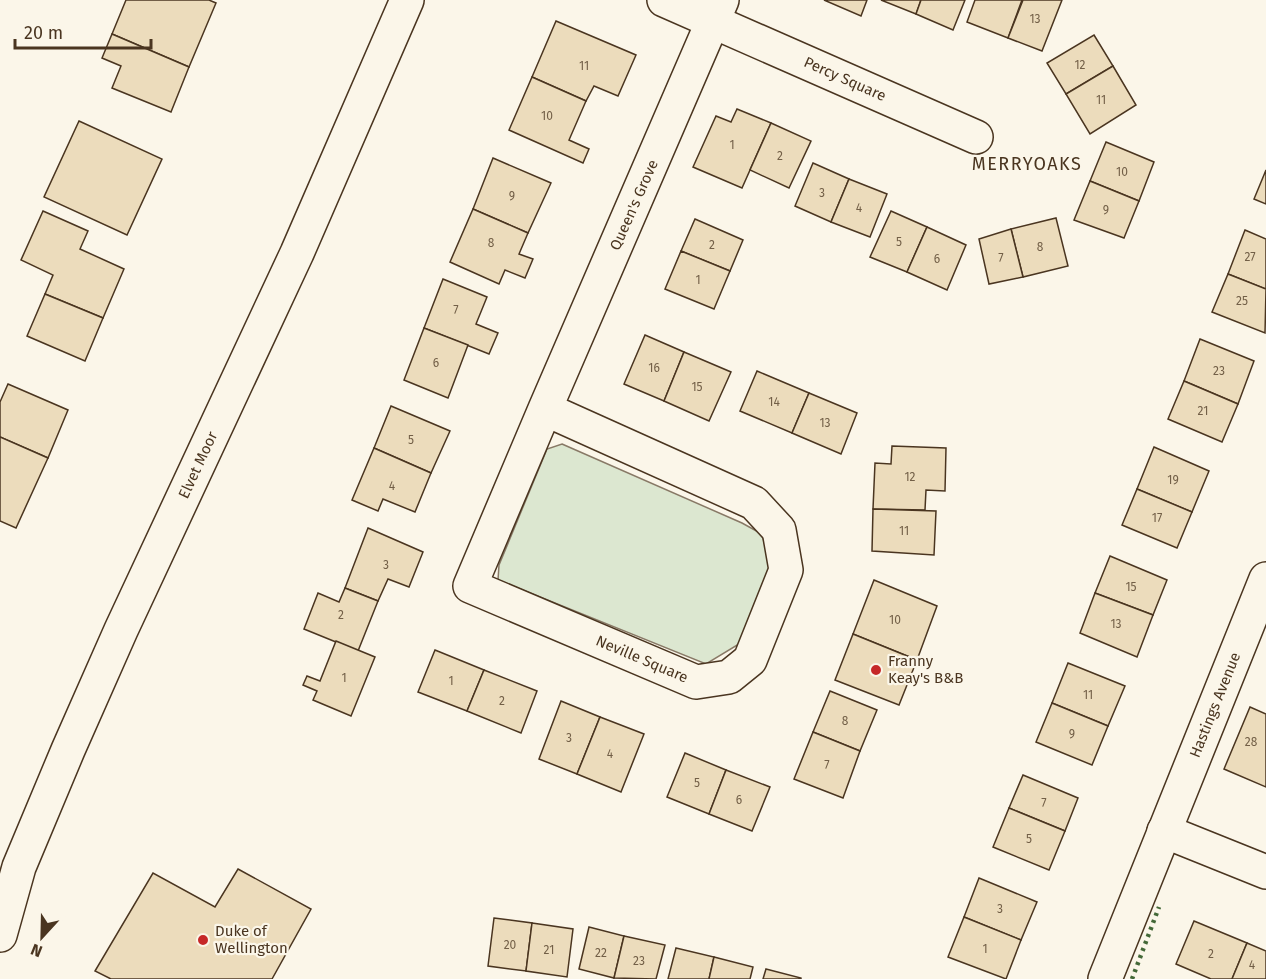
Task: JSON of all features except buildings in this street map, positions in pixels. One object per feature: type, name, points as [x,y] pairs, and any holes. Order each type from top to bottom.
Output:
[{"type":"main road","name":"Elvet Moor","points":[[0,935],[19,867],[68,750],[297,253],[407,0]]},
{"type":"main road","name":"Percy Square","points":[[664,0],[718,11],[976,137]]},
{"type":"main road","name":"Queen's Grove","points":[[545,409],[718,11]]},
{"type":"main road","name":"Neville Square","points":[[545,409],[754,502],[779,530],[786,570],[750,660],[729,677],[696,682],[470,586],[545,409]]},
{"type":"main road","name":"Hastings Avenue","points":[[1105,979],[1266,579]]},
{"type":"main road","points":[[1164,831],[1266,872]]},
{"type":"green space","points":[[562,444],[742,523],[762,534],[771,569],[739,644],[706,664],[498,580],[499,565],[547,449]]},
{"type":"hedge","points":[[1132,979],[1159,907]]},
{"type":"place","name":"Franny Keay's B&B","points":[[876,670]]},
{"type":"place","name":"Duke of Wellington","points":[[203,940]]},
{"type":"district","name":"MERRYOAKS","points":[[1027,164]]}]
